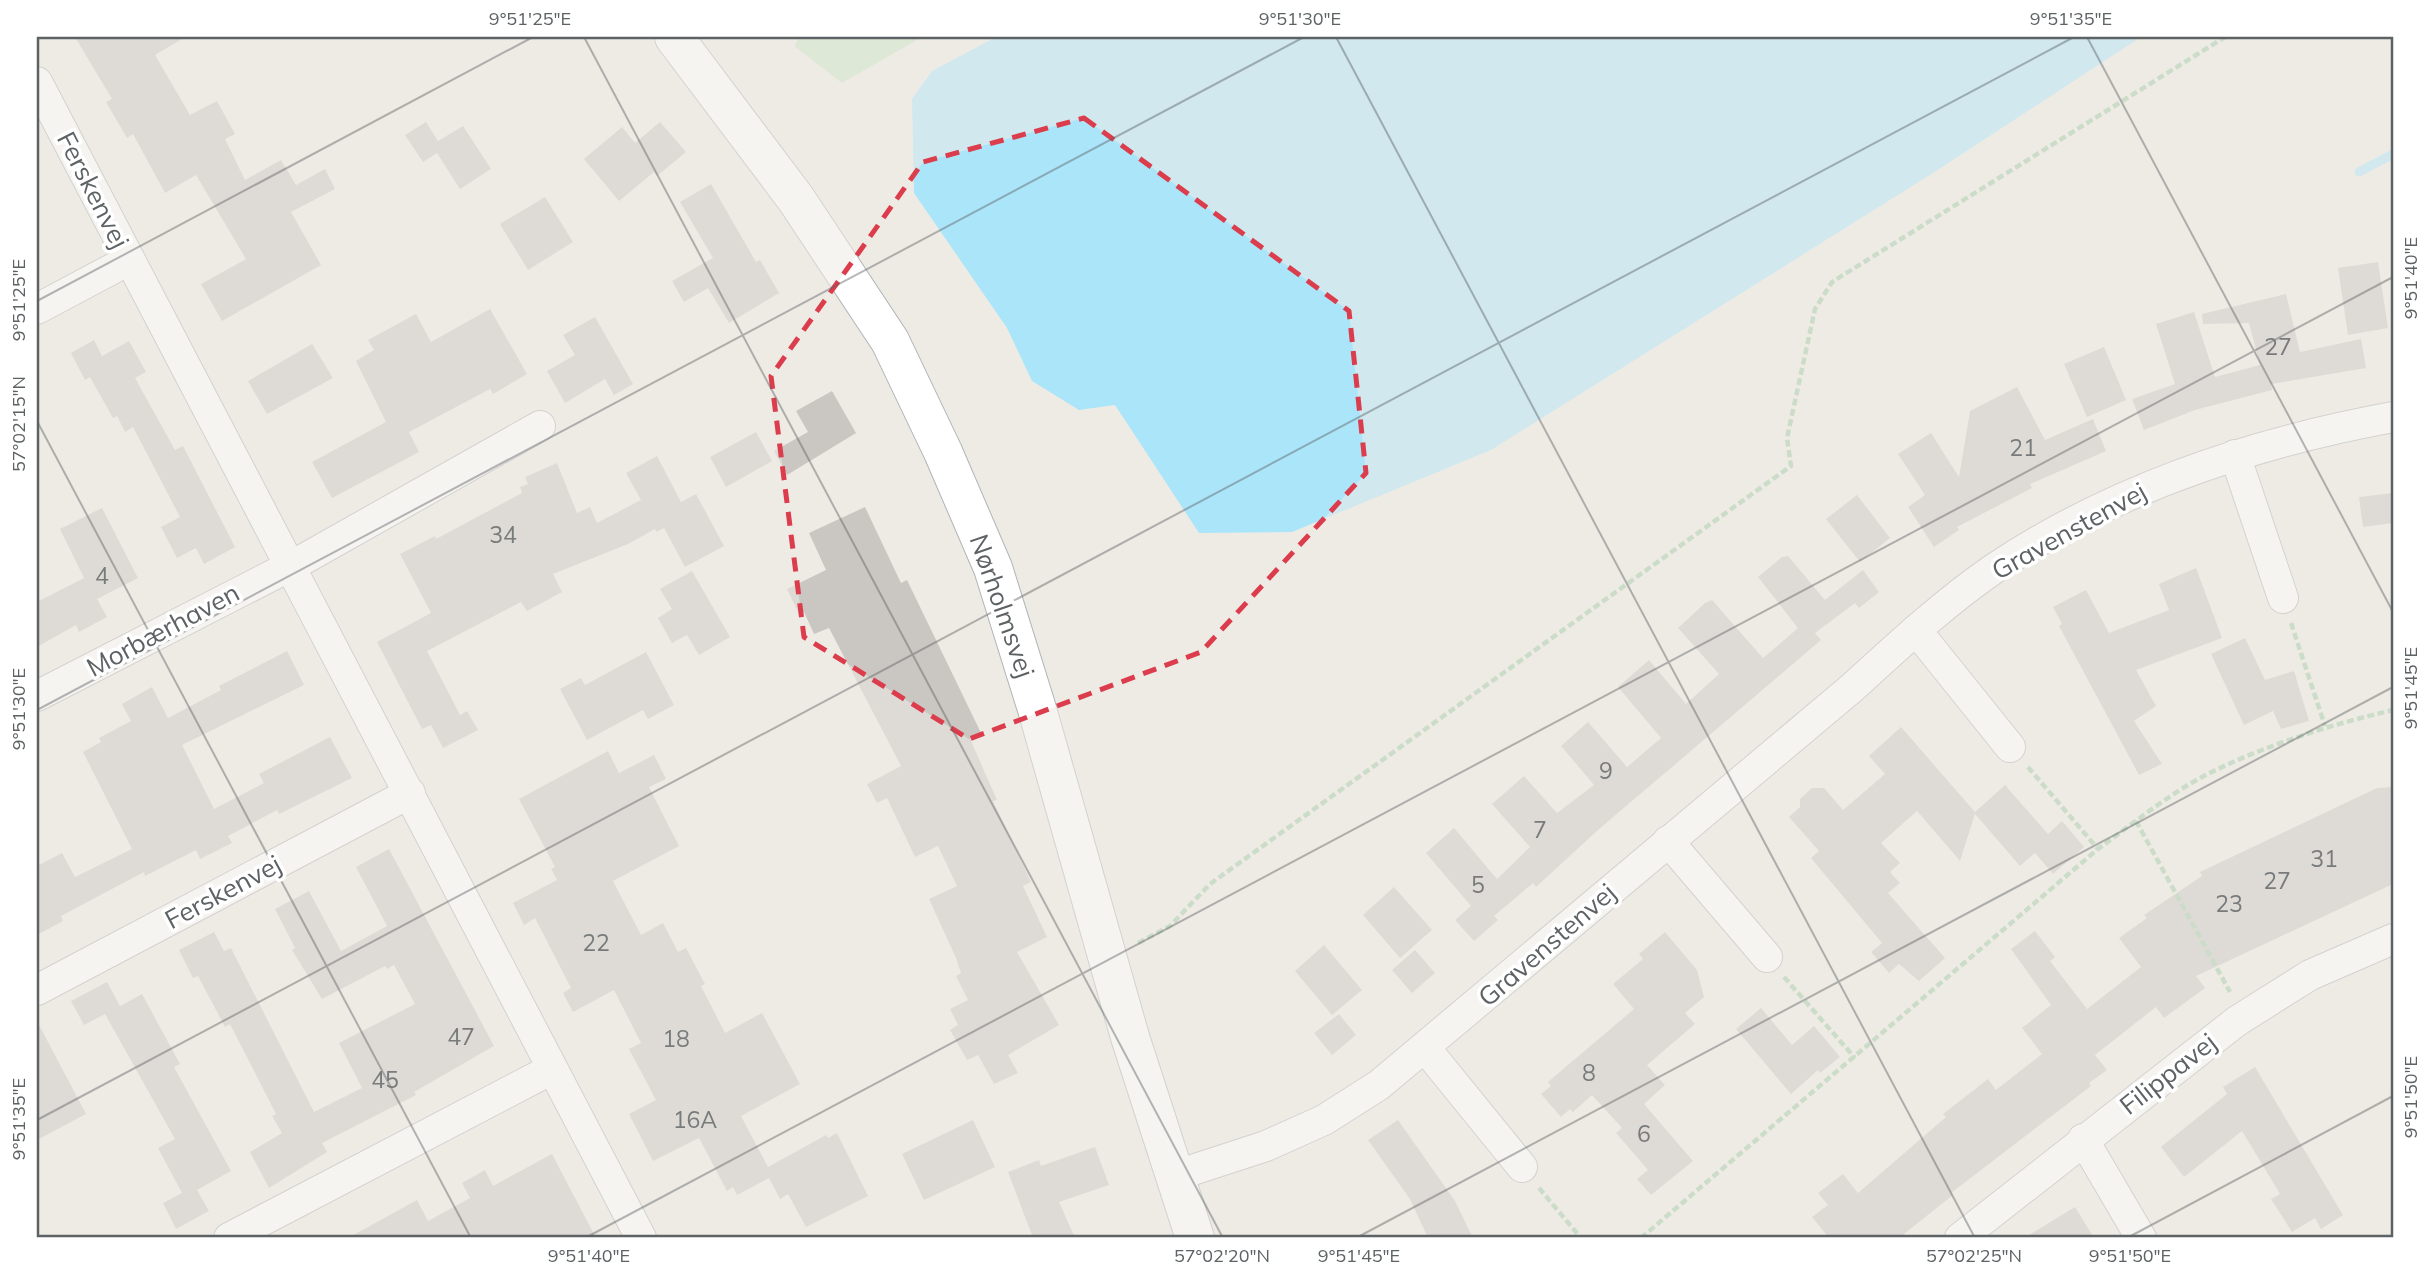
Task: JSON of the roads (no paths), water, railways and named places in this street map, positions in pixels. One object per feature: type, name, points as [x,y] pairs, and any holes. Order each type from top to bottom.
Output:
[{"type":"street","name":"Nørholmsvej","points":[[674,37],[796,199],[890,341],[928,419],[993,568],[1037,709],[1108,958],[1195,1238]]},
{"type":"street","name":"Ferskenvej","points":[[37,82],[641,1238]]},
{"type":"street","name":"Ferskenvej","points":[[37,309],[130,260]]},
{"type":"street","name":"Gravenstenvej","points":[[1174,1176],[1266,1146],[1324,1120],[1379,1085],[1426,1049],[1668,841],[1853,687],[1916,630],[1995,568],[2078,520],[2157,482],[2310,433],[2393,417]]},
{"type":"street","points":[[289,566],[540,426]]},
{"type":"street","points":[[2235,455],[2283,598]]},
{"type":"street","name":"Morbærhaven","points":[[37,696],[289,566]]},
{"type":"street","points":[[1916,630],[2010,747]]},
{"type":"street","name":"Ferskenvej","points":[[37,990],[410,793]]},
{"type":"street","points":[[1668,841],[1767,957]]},
{"type":"street","name":"Filippavej","points":[[1960,1238],[2083,1139],[2243,1017],[2310,975],[2393,939]]},
{"type":"street","points":[[1426,1049],[1522,1167]]},
{"type":"street","points":[[229,1238],[552,1069]]},
{"type":"street","points":[[2083,1139],[2141,1238]]},
{"type":"water","points":[[996,37],[2141,37],[1933,173],[1491,450],[1292,532],[1199,533],[1115,405],[1079,410],[1032,381],[1007,328],[914,193],[912,99],[932,71]]},
{"type":"waterway","points":[[2359,172],[2393,154]]}]
